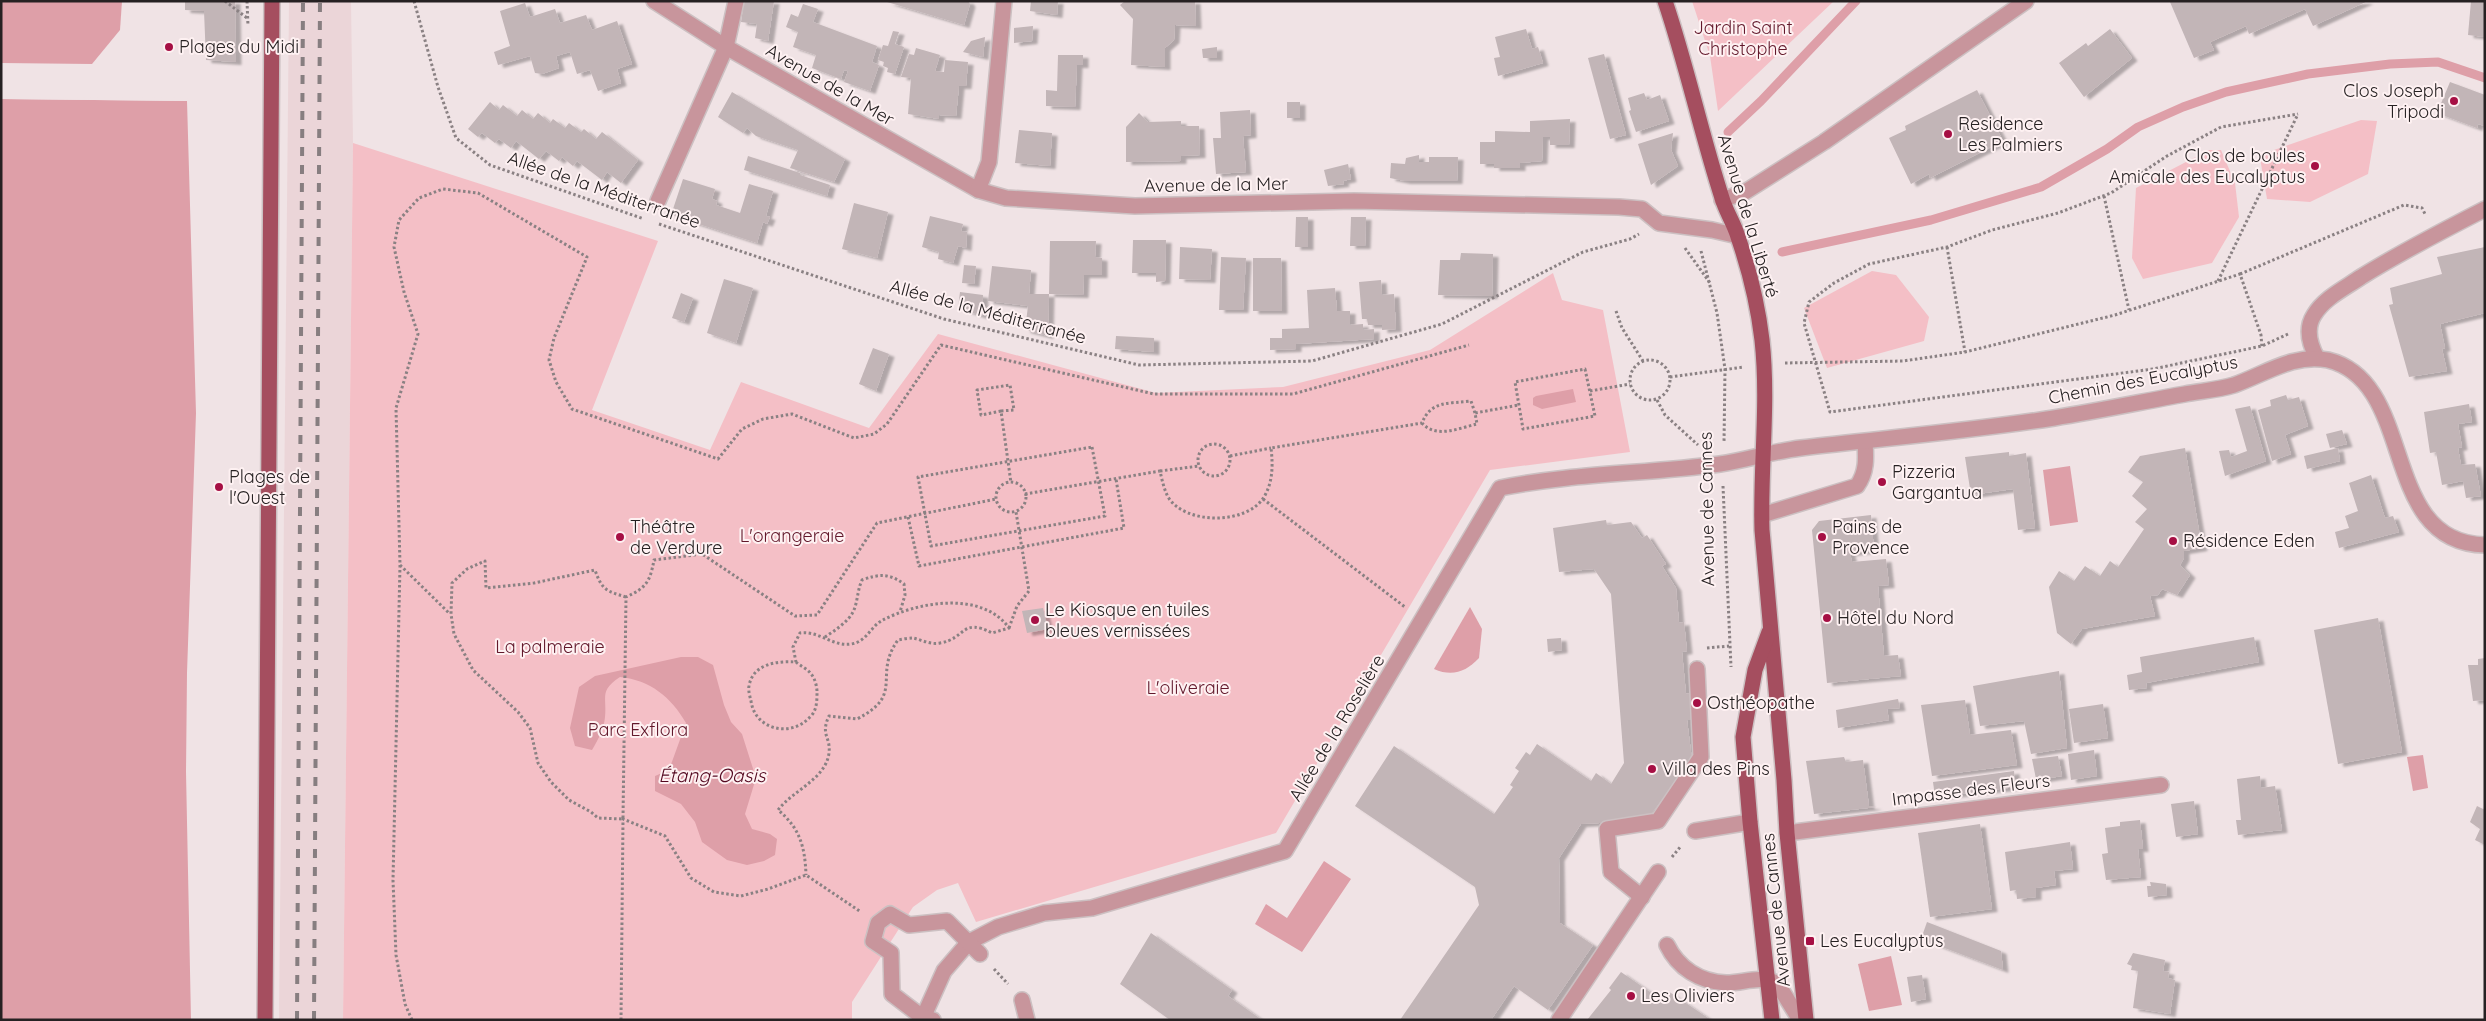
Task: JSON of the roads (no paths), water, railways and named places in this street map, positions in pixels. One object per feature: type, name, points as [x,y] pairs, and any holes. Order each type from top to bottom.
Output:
[{"type":"main road","points":[[265,1020],[272,1]]},
{"type":"main road","name":"Avenue de la Liberté","points":[[1665,1],[1722,200],[1738,236],[1756,304],[1762,340],[1763,455],[1760,493],[1771,626]]},
{"type":"main road","name":"Avenue de Cannes","points":[[1771,626],[1755,670],[1743,737],[1750,822],[1772,1020]]},
{"type":"main road","name":"Avenue de Cannes","points":[[1771,626],[1787,833],[1806,1020]]},
{"type":"street","name":"Avenue de la Mer","points":[[654,1],[726,47],[978,190],[1006,198],[1135,206],[1354,201],[1642,209],[1659,223],[1695,227],[1738,236]]},
{"type":"street","points":[[658,201],[726,47],[736,1]]},
{"type":"street","points":[[978,190],[989,162],[1004,1]]},
{"type":"street","points":[[1722,200],[1745,192],[1824,142],[2026,1]]},
{"type":"street","points":[[2317,358],[2311,347],[2309,333],[2314,315],[2332,296],[2410,247],[2485,209]]},
{"type":"street","name":"Chemin des Eucalyptus","points":[[1763,455],[1800,448],[1865,442],[2053,418],[2221,388],[2303,357],[2317,358],[2331,361],[2360,375],[2373,391],[2414,496],[2428,520],[2447,536],[2472,544],[2485,544]]},
{"type":"street","points":[[1762,515],[1857,486],[1863,478],[1866,463],[1865,442]]},
{"type":"street","name":"Allée de la Roselière","points":[[926,1019],[944,971],[969,942],[998,926],[1035,916],[1092,908],[1285,851],[1500,488],[1543,479],[1724,463],[1763,455]]},
{"type":"street","points":[[1642,896],[1611,872],[1607,829],[1658,821],[1700,757],[1697,669]]},
{"type":"street","name":"Impasse des Fleurs","points":[[1787,833],[2161,785]]},
{"type":"street","points":[[1695,831],[1750,822]]},
{"type":"street","points":[[1559,1020],[1658,872]]},
{"type":"street","points":[[926,1019],[892,994],[891,952],[873,941],[878,923],[890,914],[909,925],[947,921],[980,954]]},
{"type":"street","points":[[1667,945],[1673,957],[1696,978],[1727,983],[1755,978],[1768,980]]},
{"type":"street","name":"Avenue de Cannes","points":[[1768,980],[1777,983],[1800,1020]]},
{"type":"street","points":[[1022,1000],[1027,1020]]},
{"type":"water","points":[[1,1],[122,1],[120,30],[92,64],[1,63]]},
{"type":"water","points":[[1,99],[187,101],[196,413],[187,673],[186,772],[191,1020],[1,1020]]},
{"type":"water","points":[[1573,389],[1576,402],[1542,409],[1533,405],[1533,398],[1536,396]]},
{"type":"water","points":[[2070,466],[2078,522],[2050,526],[2043,470]]},
{"type":"water","points":[[1470,607],[1482,629],[1479,658],[1469,667],[1458,672],[1447,673],[1434,669]]},
{"type":"water","name":"Étang-Oasis","points":[[681,657],[698,657],[713,665],[724,705],[731,722],[742,734],[756,778],[745,814],[752,829],[770,834],[777,839],[775,855],[764,861],[747,865],[727,860],[702,842],[695,822],[681,804],[655,791],[655,776],[669,770],[686,723],[674,705],[659,691],[641,682],[620,677],[609,686],[605,694],[603,726],[592,750],[575,746],[570,728],[579,687],[595,676]]},
{"type":"water","points":[[2423,755],[2428,788],[2413,791],[2407,757]]},
{"type":"water","points":[[1324,861],[1351,879],[1302,952],[1255,924],[1266,904],[1287,918]]},
{"type":"water","points":[[1891,956],[1902,1005],[1869,1011],[1858,964]]},
{"type":"waterway","points":[[1728,132],[1761,101],[1856,1]]},
{"type":"waterway","points":[[1782,252],[1931,220],[2041,187],[2107,149],[2138,127],[2183,107],[2226,92],[2308,74],[2390,64],[2438,62],[2485,78]]},
{"type":"railway","points":[[297,1020],[303,1]]},
{"type":"railway","points":[[314,1020],[320,1]]},
{"type":"place","name":"Plages du Midi","points":[[169,47]]},
{"type":"place","name":"Clos Joseph Tripodi","points":[[2454,101]]},
{"type":"place","name":"Residence Les Palmiers","points":[[1948,134]]},
{"type":"place","name":"Clos de boules Amicale des Eucalyptus","points":[[2315,166]]},
{"type":"place","name":"Pizzeria Gargantua","points":[[1882,482]]},
{"type":"place","name":"Plages de l'Ouest","points":[[219,487]]},
{"type":"place","name":"Théâtre de Verdure","points":[[620,537]]},
{"type":"place","name":"Pains de Provence","points":[[1822,537]]},
{"type":"place","name":"Résidence Eden","points":[[2173,541]]},
{"type":"place","name":"Hôtel du Nord","points":[[1827,618]]},
{"type":"place","name":"Le Kiosque en tuiles bleues vernissées","points":[[1035,620]]},
{"type":"place","name":"Osthéopathe","points":[[1697,703]]},
{"type":"place","name":"Villa des Pins","points":[[1652,769]]},
{"type":"place","name":"Les Eucalyptus","points":[[1810,941]]},
{"type":"place","name":"Les Oliviers","points":[[1631,996]]},
{"type":"park label","name":"Jardin Saint Christophe","points":[[1743,38]]},
{"type":"park label","name":"L'orangeraie","points":[[792,536]]},
{"type":"park label","name":"La palmeraie","points":[[550,647]]},
{"type":"park label","name":"L'oliveraie","points":[[1188,688]]},
{"type":"park label","name":"Parc Exflora","points":[[638,730]]}]
